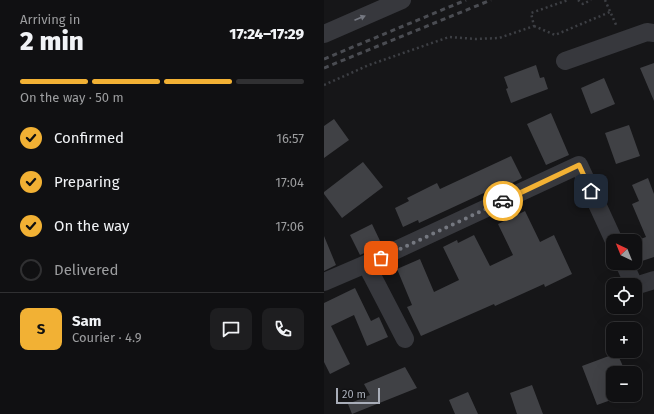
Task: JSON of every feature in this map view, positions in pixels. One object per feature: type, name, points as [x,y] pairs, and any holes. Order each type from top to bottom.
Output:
[{"type":"street","points":[[324,34],[402,0]]},
{"type":"street","points":[[564,61],[647,32],[654,33]]},
{"type":"street","points":[[324,282],[579,165],[611,234]]},
{"type":"street","points":[[366,264],[405,339]]},
{"type":"street","points":[[642,284],[654,280]]},
{"type":"path","points":[[534,26],[531,13],[568,0]]},
{"type":"path","points":[[578,0],[583,4],[590,0]]},
{"type":"path","points":[[605,0],[622,41]]},
{"type":"path","points":[[324,85],[369,65],[449,37],[476,39],[499,38],[534,26],[555,35],[610,12]]},
{"type":"building","points":[[654,63],[654,101],[640,68]]},
{"type":"building","points":[[536,65],[540,78],[544,77],[548,89],[511,103],[504,77]]},
{"type":"building","points":[[604,78],[615,104],[591,114],[581,88]]},
{"type":"building","points":[[551,113],[569,155],[546,165],[527,124]]},
{"type":"building","points":[[334,119],[349,140],[324,158],[324,126]]},
{"type":"building","points":[[629,125],[640,156],[616,164],[605,133]]},
{"type":"building","points":[[511,156],[522,178],[500,189],[499,186],[419,223],[418,220],[403,227],[395,208],[409,201],[407,198],[437,183],[440,189]]},
{"type":"building","points":[[363,162],[383,187],[342,218],[324,192]]},
{"type":"building","points":[[648,178],[654,194],[654,257],[642,261],[642,238],[646,237],[632,204],[639,201],[632,185]]},
{"type":"building","points":[[525,211],[540,242],[554,235],[572,274],[545,287],[544,284],[495,306],[494,304],[421,336],[407,307],[412,305],[397,269],[420,259],[434,292],[459,280],[443,247],[457,240],[458,243],[474,235],[490,266],[513,255],[498,224]]},
{"type":"building","points":[[372,224],[382,245],[360,255],[350,235]]},
{"type":"building","points":[[324,236],[336,265],[324,271]]},
{"type":"building","points":[[355,288],[371,321],[379,317],[388,337],[367,346],[354,315],[331,326],[350,364],[330,374],[324,362],[324,303]]},
{"type":"building","points":[[606,357],[619,358],[623,366],[606,366],[606,402],[597,405],[582,366]]},
{"type":"building","points":[[405,367],[417,388],[352,414],[348,404],[370,395],[364,384]]},
{"type":"building","points":[[532,385],[543,414],[517,414],[510,393]]},
{"type":"building","points":[[468,392],[478,414],[455,414],[449,400]]},
{"type":"railway","points":[[324,59],[466,0]]},
{"type":"railway","points":[[324,68],[491,0]]},
{"type":"way so far","points":[[381,258],[503,201]]},
{"type":"route","points":[[503,201],[579,165],[591,191]]}]
